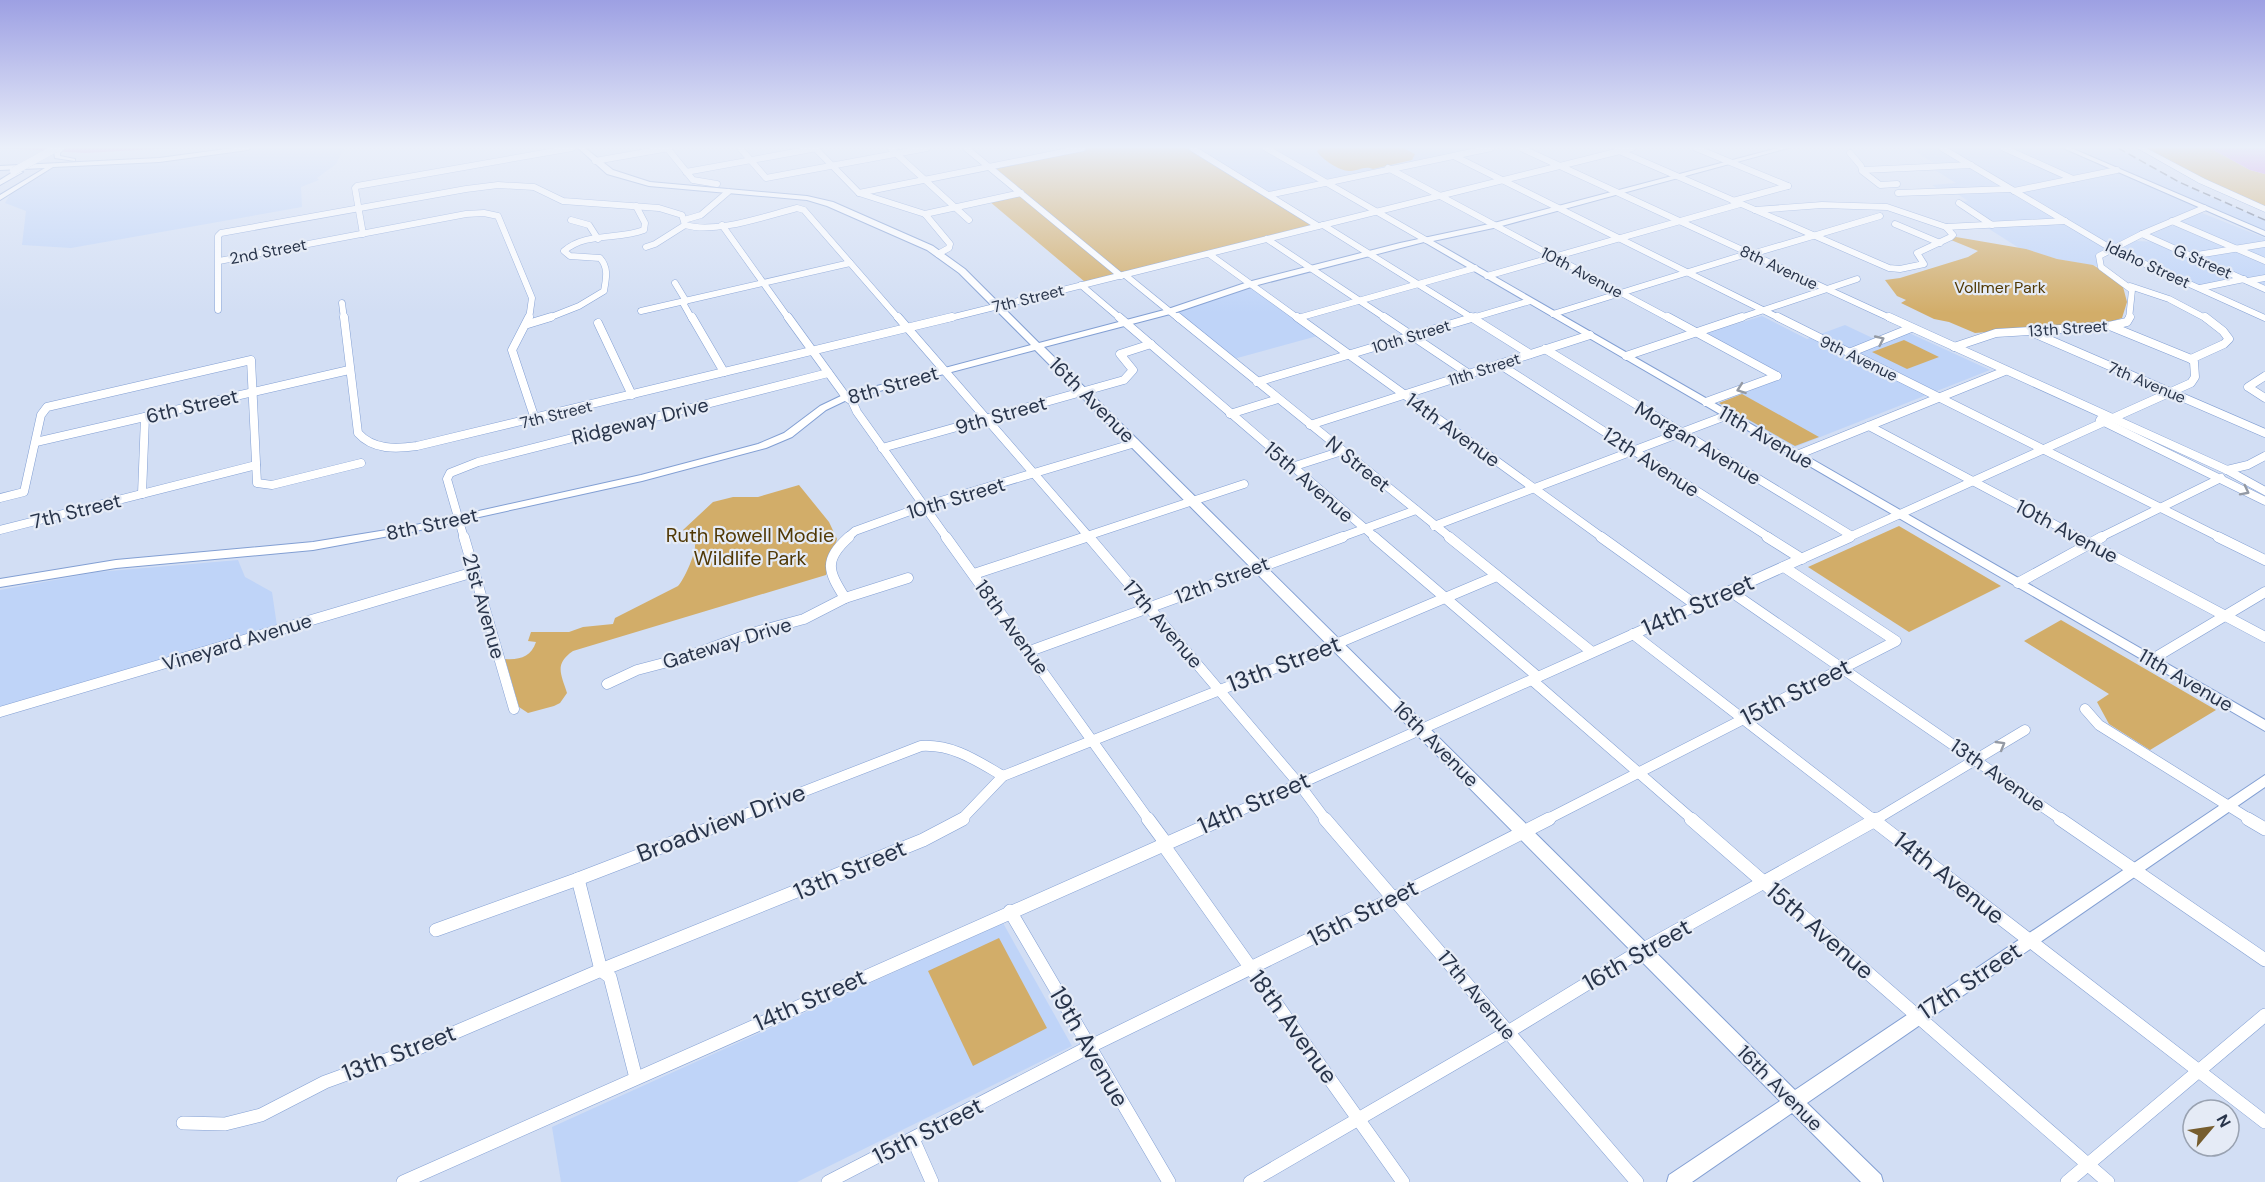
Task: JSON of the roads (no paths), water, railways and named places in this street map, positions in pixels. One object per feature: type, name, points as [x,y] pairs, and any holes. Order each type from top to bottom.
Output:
[{"type":"main road","name":"16th Avenue","points":[[827,203],[938,254],[962,272],[1874,1182]]},
{"type":"main road","name":"8th Street","points":[[0,583],[116,564],[344,542],[642,478],[762,446],[788,435],[826,406],[846,397],[1171,311],[1251,284],[1311,268],[1495,225],[1576,203]]},
{"type":"main road","points":[[2193,203],[2265,234]]},
{"type":"main road","name":"11th Avenue","points":[[1426,240],[2265,726]]},
{"type":"main road","name":"17th Street","points":[[1676,1182],[2265,780]]},
{"type":"street","points":[[358,203],[363,234]]},
{"type":"street","points":[[218,310],[219,235],[387,203]]},
{"type":"street","points":[[595,203],[675,212],[694,228],[722,225]]},
{"type":"street","points":[[646,247],[656,244],[685,222],[701,215],[715,203]]},
{"type":"street","points":[[891,203],[925,214],[950,244],[949,248],[938,254]]},
{"type":"street","points":[[952,203],[969,220]]},
{"type":"street","points":[[925,214],[971,203]]},
{"type":"street","points":[[1033,203],[1123,275]]},
{"type":"street","points":[[1283,203],[1368,253],[1530,354]]},
{"type":"street","name":"11th Avenue","points":[[1362,203],[1426,240]]},
{"type":"street","name":"7th Street","points":[[349,370],[360,437],[369,443],[389,447],[423,445],[813,352],[1406,203]]},
{"type":"street","name":"10th Avenue","points":[[1454,203],[1777,376],[1706,402]]},
{"type":"street","name":"9th Avenue","points":[[1548,203],[2265,560]]},
{"type":"street","name":"8th Avenue","points":[[1642,203],[2005,371],[2227,470],[2265,491]]},
{"type":"street","points":[[1737,203],[1889,268],[1924,264],[1918,251],[1940,243],[1953,235],[1946,227]]},
{"type":"street","points":[[1487,276],[1737,203]]},
{"type":"street","points":[[1959,203],[1992,225]]},
{"type":"street","name":"Idaho Street","points":[[2034,203],[2112,249],[2265,318]]},
{"type":"street","points":[[535,419],[512,351],[514,342],[528,324],[551,317],[596,297],[604,291],[604,260],[599,257],[572,257],[564,252],[575,242],[624,237],[644,230],[645,223],[636,206]]},
{"type":"street","points":[[1753,210],[1812,206],[1894,208],[1946,227],[2065,221]]},
{"type":"street","points":[[1553,314],[1880,216],[1854,206]]},
{"type":"street","name":"17th Avenue","points":[[722,225],[801,208],[1150,607],[1299,784],[1319,812],[1637,1182]]},
{"type":"street","points":[[2191,359],[2224,344],[2229,337],[2220,328],[2166,297],[2130,286],[2099,264],[2099,256],[2172,220],[2204,208]]},
{"type":"street","name":"2nd Street","points":[[219,261],[484,213],[500,217],[530,291],[532,306],[528,324]]},
{"type":"street","points":[[571,220],[589,225],[598,239]]},
{"type":"street","points":[[2172,220],[2265,261]]},
{"type":"street","name":"18th Avenue","points":[[722,225],[846,397],[845,404],[857,412],[974,574],[1403,1182]]},
{"type":"street","points":[[1895,225],[1940,243]]},
{"type":"street","points":[[2085,233],[2109,240],[2133,238],[2165,244]]},
{"type":"street","name":"G Street","points":[[2142,234],[2265,289]]},
{"type":"street","points":[[1267,239],[1468,374]]},
{"type":"street","points":[[2192,256],[2265,244]]},
{"type":"street","name":"14th Avenue","points":[[1209,254],[1696,605]]},
{"type":"street","points":[[641,311],[850,263]]},
{"type":"street","points":[[1298,318],[1475,268]]},
{"type":"street","name":"N Street","points":[[1123,275],[1171,311],[1592,652]]},
{"type":"street","points":[[2200,288],[2265,278]]},
{"type":"street","points":[[1626,356],[1857,279]]},
{"type":"street","points":[[675,283],[686,301]]},
{"type":"street","name":"15th Avenue","points":[[1081,285],[1444,597],[1638,773],[2108,1182]]},
{"type":"street","name":"13th Street","points":[[1954,347],[1990,335],[2123,324],[2129,321],[2133,294],[2130,286]]},
{"type":"street","points":[[686,301],[683,303],[724,372]]},
{"type":"street","name":"10th Street","points":[[1257,382],[1530,301]]},
{"type":"street","points":[[342,303],[349,370]]},
{"type":"street","points":[[598,323],[632,395]]},
{"type":"street","points":[[2109,326],[2194,362],[2194,380],[2113,418]]},
{"type":"street","points":[[1849,353],[1911,328]]},
{"type":"street","name":"7th Avenue","points":[[2029,331],[2265,433]]},
{"type":"street","name":"11th Street","points":[[1310,425],[1590,335]]},
{"type":"street","name":"9th Street","points":[[882,448],[1083,392],[1128,377],[1133,370],[1120,354],[1151,344]]},
{"type":"street","name":"Morgan Avenue","points":[[1545,349],[1852,536]]},
{"type":"street","points":[[0,498],[24,492],[42,412],[52,405],[251,360],[257,483],[272,485],[361,462]]},
{"type":"street","name":"12th Avenue","points":[[1499,364],[1802,559]]},
{"type":"street","name":"6th Street","points":[[36,438],[145,417],[349,370]]},
{"type":"street","points":[[1797,455],[2005,371]]},
{"type":"street","name":"8th Avenue","points":[[2005,371],[2020,382],[2265,501]]},
{"type":"street","name":"Ridgeway Drive","points":[[453,471],[478,462],[828,373]]},
{"type":"street","points":[[2265,376],[2248,387],[2265,398]]},
{"type":"street","points":[[1230,414],[1278,399]]},
{"type":"street","points":[[1434,526],[1728,415]]},
{"type":"street","points":[[142,495],[145,417]]},
{"type":"street","name":"14th Street","points":[[403,1182],[1422,730],[2104,422]]},
{"type":"street","name":"10th Avenue","points":[[1869,426],[2265,638]]},
{"type":"street","name":"10th Street","points":[[845,598],[830,572],[832,557],[840,543],[855,531],[924,506],[1135,443]]},
{"type":"street","points":[[1292,467],[1342,451]]},
{"type":"street","points":[[2227,470],[2248,465],[2265,456]]},
{"type":"street","name":"7th Street","points":[[0,530],[256,465]]},
{"type":"street","name":"21st Avenue","points":[[453,471],[447,479],[514,709]]},
{"type":"street","points":[[2018,583],[2089,543],[2221,478]]},
{"type":"street","points":[[974,574],[1244,484]]},
{"type":"street","name":"12th Street","points":[[1029,651],[1416,510]]},
{"type":"street","name":"15th Street","points":[[828,1182],[1089,1047],[1394,898],[1896,641],[1784,567]]},
{"type":"street","name":"Vineyard Avenue","points":[[0,712],[474,572]]},
{"type":"street","name":"13th Street","points":[[183,1123],[225,1124],[261,1115],[325,1083],[416,1049],[601,970],[792,894],[943,831],[972,811],[1003,776],[1336,644],[1497,576]]},
{"type":"street","name":"Gateway Drive","points":[[607,684],[637,670],[683,658],[752,633],[804,619],[845,598],[908,578]]},
{"type":"street","name":"13th Avenue","points":[[1730,591],[2265,960]]},
{"type":"street","points":[[2151,660],[2265,592]]},
{"type":"street","name":"14th Avenue","points":[[1634,634],[2265,1122]]},
{"type":"street","points":[[2085,709],[2099,725],[2265,829]]},
{"type":"street","name":"16th Street","points":[[1250,1182],[1508,1032],[1642,950],[1875,820],[2025,730]]},
{"type":"street","name":"Broadview Drive","points":[[436,930],[578,879],[921,746],[937,744],[951,747],[1003,776]]},
{"type":"street","points":[[578,879],[601,970],[610,977],[636,1078]]},
{"type":"street","name":"19th Avenue","points":[[1010,911],[1169,1182]]},
{"type":"street","points":[[2067,1182],[2265,1015]]},
{"type":"street","points":[[913,1139],[932,1182]]},
{"type":"railway","points":[[2227,203],[2265,220]]},
{"type":"park label","name":"Vollmer Park","points":[[2000,287]]},
{"type":"park label","name":"Ruth Rowell Modie Wildlife Park","points":[[750,546]]}]
